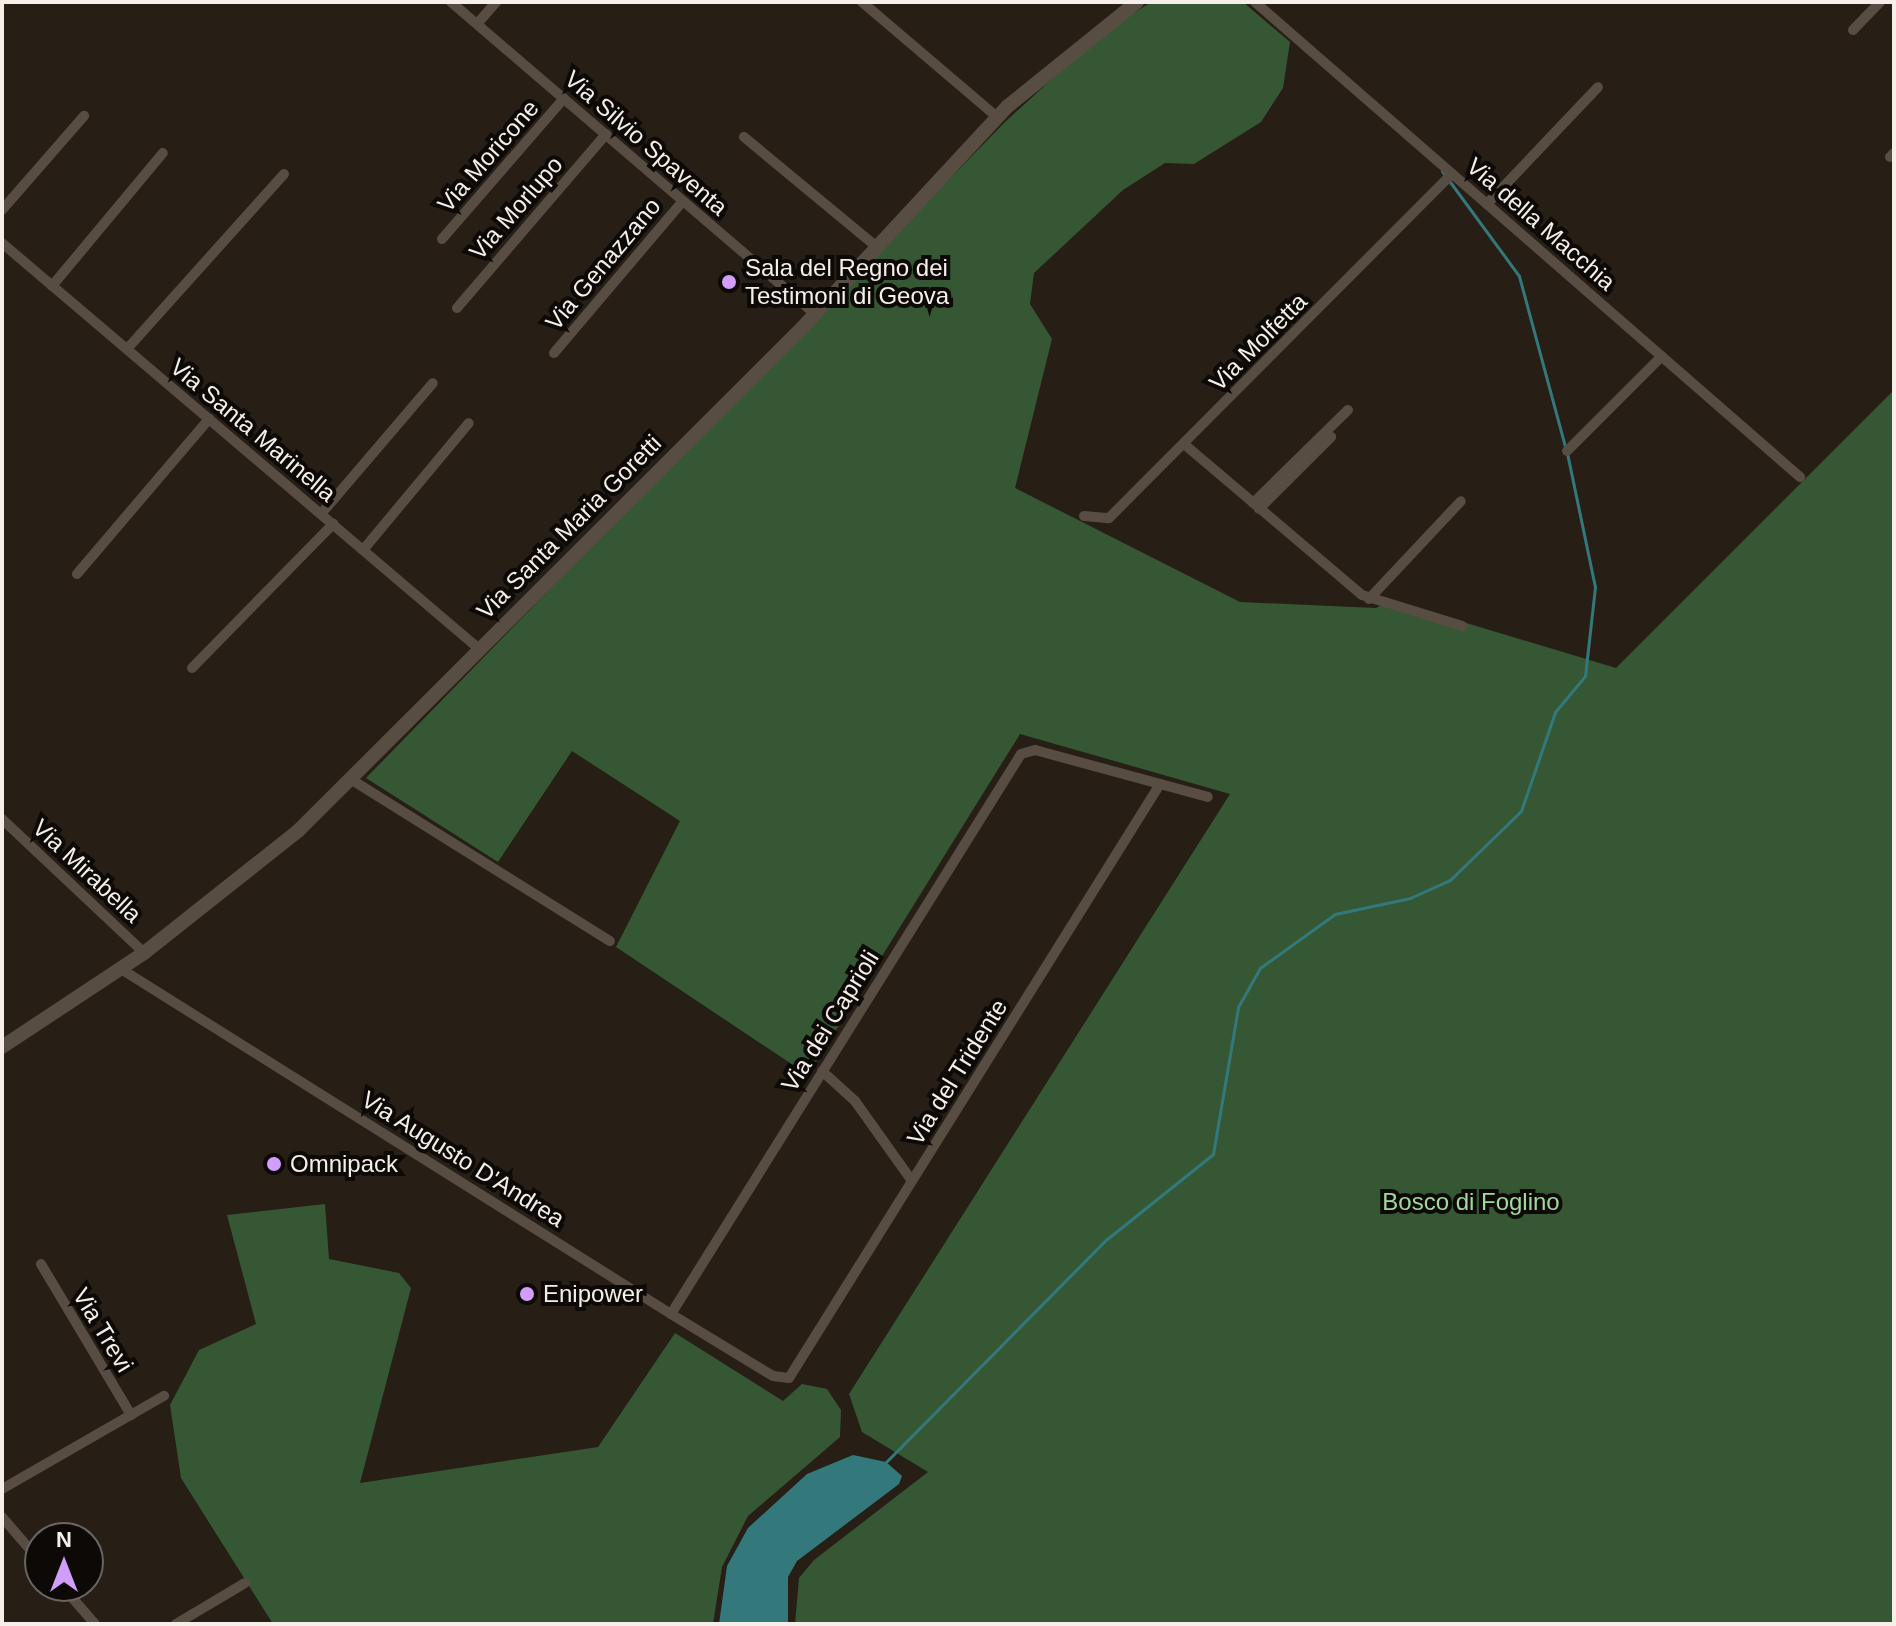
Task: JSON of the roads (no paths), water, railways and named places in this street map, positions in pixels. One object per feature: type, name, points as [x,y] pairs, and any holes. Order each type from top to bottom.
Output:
[{"type":"main road","name":"Via Santa Maria Goretti","points":[[2,1047],[144,953],[271,855],[352,780],[478,648],[815,314],[997,117],[1072,48],[1137,2]]},
{"type":"street","name":"Via Silvio Spaventa","points":[[451,2],[815,314]]},
{"type":"street","points":[[477,24],[496,2]]},
{"type":"street","points":[[862,2],[997,117]]},
{"type":"street","name":"Via della Macchia","points":[[1255,2],[1800,477]]},
{"type":"street","points":[[1853,30],[1880,2]]},
{"type":"street","points":[[1487,204],[1598,87]]},
{"type":"street","name":"Via Moricone","points":[[442,239],[564,98]]},
{"type":"street","points":[[2,210],[84,116]]},
{"type":"street","name":"Via Morlupo","points":[[457,308],[606,134]]},
{"type":"street","points":[[744,137],[877,247]]},
{"type":"street","points":[[52,286],[163,153]]},
{"type":"street","points":[[127,349],[284,174]]},
{"type":"street","name":"Via Molfetta","points":[[1084,516],[1109,518],[1452,174]]},
{"type":"street","name":"Via Genazzano","points":[[554,353],[683,201]]},
{"type":"street","name":"Via Santa Marinella","points":[[2,243],[478,648]]},
{"type":"street","points":[[1567,451],[1662,356]]},
{"type":"street","points":[[321,514],[433,383]]},
{"type":"street","points":[[1256,506],[1348,410]]},
{"type":"street","points":[[77,574],[209,419]]},
{"type":"street","points":[[363,550],[469,423]]},
{"type":"street","points":[[1256,506],[1331,437]]},
{"type":"street","points":[[1184,444],[1369,599],[1462,626]]},
{"type":"street","points":[[1369,599],[1461,501]]},
{"type":"street","points":[[192,668],[333,524]]},
{"type":"street","name":"Via dei Caprioli","points":[[671,1314],[1025,751],[1160,784]]},
{"type":"street","points":[[352,780],[610,941]]},
{"type":"street","points":[[1160,784],[1208,797]]},
{"type":"street","name":"Via del Tridente","points":[[786,1378],[1160,784]]},
{"type":"street","name":"Via Mirabella","points":[[3,822],[144,953]]},
{"type":"street","name":"Via Augusto D'Andrea","points":[[121,969],[671,1314],[786,1378]]},
{"type":"street","points":[[822,1071],[852,1096],[912,1181]]},
{"type":"street","name":"Via Trevi","points":[[41,1264],[131,1415]]},
{"type":"street","points":[[2,1489],[164,1396]]},
{"type":"street","points":[[2,1517],[24,1542]]},
{"type":"street","points":[[176,1624],[191,1620],[245,1583]]},
{"type":"street","points":[[76,1602],[95,1624]]},
{"type":"water","points":[[853,1455],[886,1462],[902,1476],[899,1484],[797,1561],[788,1577],[788,1624],[719,1624],[727,1566],[748,1528],[807,1474]]},
{"type":"waterway","points":[[1442,171],[1519,276],[1565,446]]},
{"type":"waterway","points":[[886,1462],[1107,1239],[1213,1154],[1238,1007],[1260,968],[1335,914],[1410,898],[1450,880],[1521,811],[1555,712],[1585,676],[1595,587],[1567,453]]},
{"type":"place","name":"Sala del Regno dei Testimoni di Geova","points":[[729,282]]},
{"type":"place","name":"Omnipack","points":[[274,1164]]},
{"type":"place","name":"Enipower","points":[[527,1294]]},
{"type":"park label","name":"Bosco di Foglino","points":[[1471,1202]]}]
